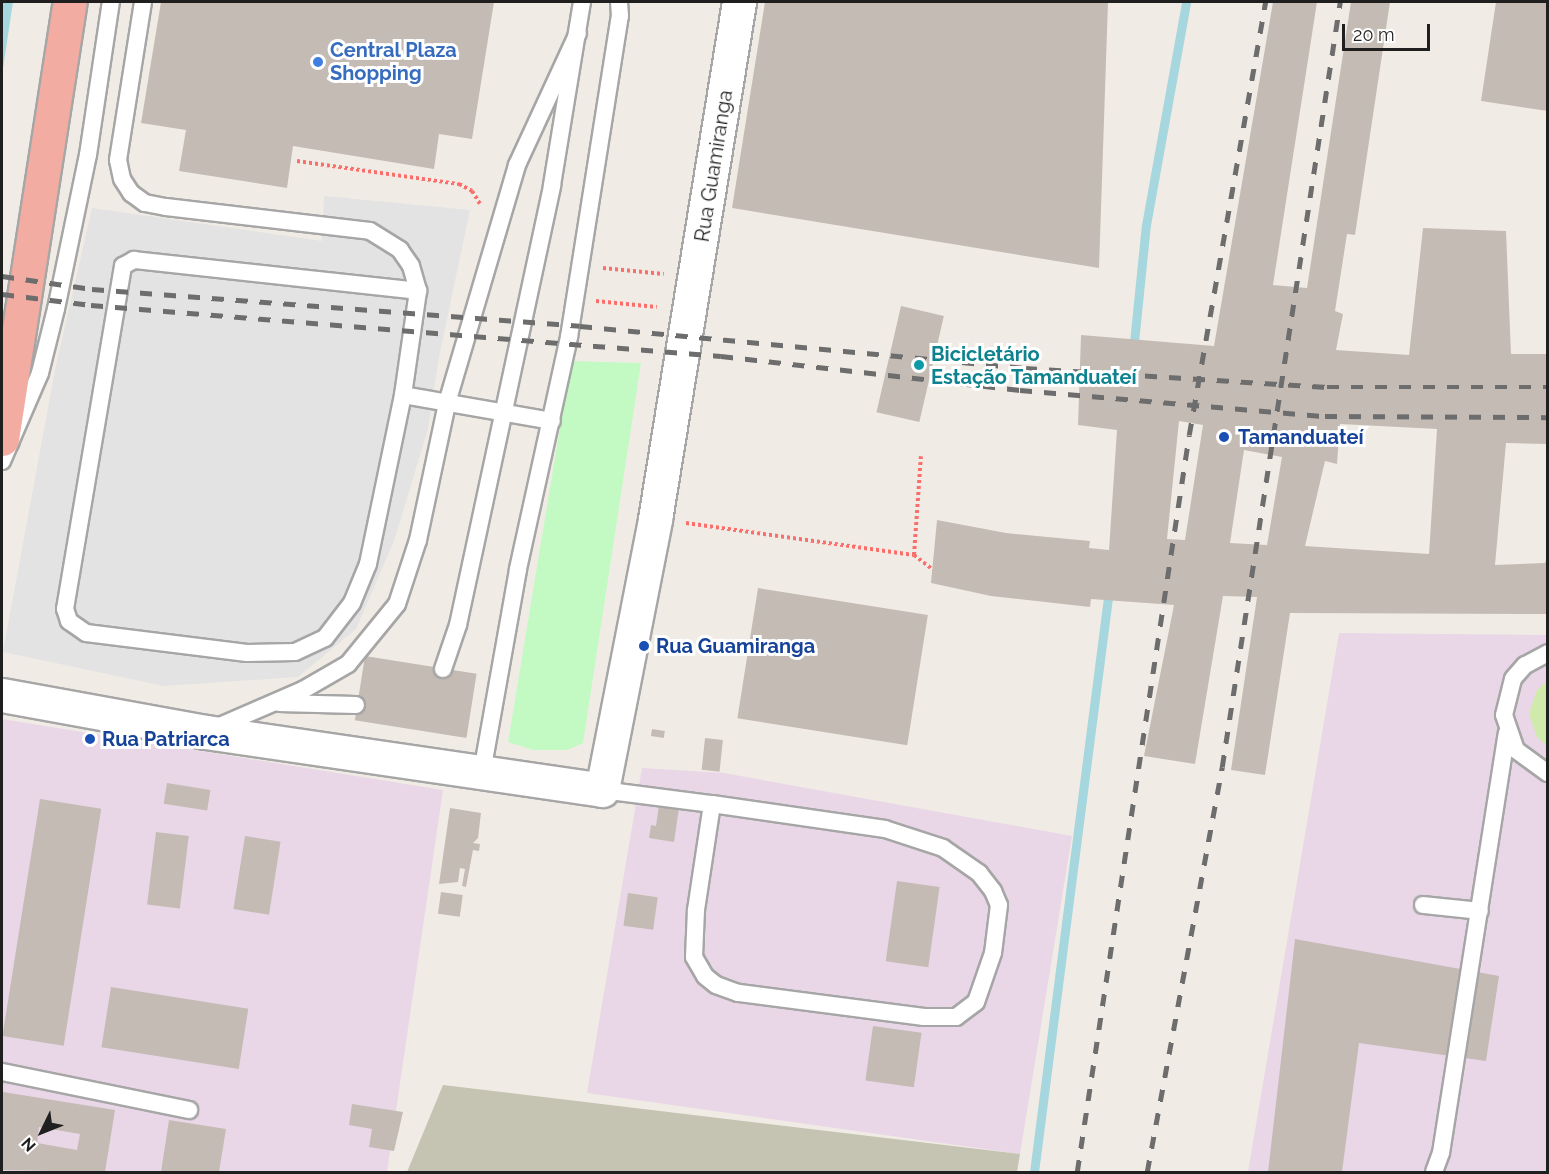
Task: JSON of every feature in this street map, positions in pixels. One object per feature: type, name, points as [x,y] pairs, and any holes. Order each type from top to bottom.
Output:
[{"type":"highway","points":[[2,439],[70,2]]},
{"type":"street","name":"Rua Guamiranga","points":[[602,790],[655,519],[691,311],[739,2]]},
{"type":"street","points":[[2,695],[206,732],[602,790]]},
{"type":"lane","points":[[2,461],[40,373],[56,309],[88,155],[111,2]]},
{"type":"lane","points":[[143,2],[118,160],[122,178],[132,193],[145,203],[166,207],[370,231],[400,250],[411,266],[418,291],[403,395],[362,582],[346,614],[325,638],[295,652],[247,653],[86,633],[69,621],[65,609],[123,266],[134,260],[418,291]]},
{"type":"lane","points":[[443,669],[458,625],[554,174],[582,2]]},
{"type":"lane","points":[[482,772],[520,559],[552,421],[575,299],[620,16],[619,2]]},
{"type":"lane","points":[[206,732],[275,703],[348,664],[397,604],[413,561],[447,402],[517,165],[578,33]]},
{"type":"lane","points":[[403,395],[552,421]]},
{"type":"lane","points":[[1434,1173],[1441,1153],[1480,911],[1507,733],[1505,705],[1513,679],[1525,665],[1548,653]]},
{"type":"lane","points":[[275,703],[356,705]]},
{"type":"lane","points":[[1507,733],[1516,750],[1548,773]]},
{"type":"lane","points":[[602,790],[712,804],[885,829],[921,838],[963,860],[993,891],[999,912],[993,953],[976,1002],[956,1017],[924,1017],[738,993],[716,985],[705,976],[694,957],[696,910],[712,804]]},
{"type":"lane","points":[[1423,905],[1480,911]]},
{"type":"lane","points":[[2,1072],[189,1110]]},
{"type":"path","points":[[575,299],[691,311]]},
{"type":"path","points":[[914,555],[921,456]]},
{"type":"path","points":[[655,519],[914,555],[933,570]]},
{"type":"shaded area","points":[[324,196],[470,210],[439,357],[428,429],[394,541],[356,629],[298,677],[164,686],[3,652],[55,370],[92,208],[322,241]]},
{"type":"shaded area","points":[[1339,633],[1547,635],[1547,1172],[1248,1172]]},
{"type":"shaded area","points":[[2,719],[443,790],[387,1172],[2,1172]]},
{"type":"shaded area","points":[[642,768],[724,773],[1072,836],[1020,1154],[587,1093]]},
{"type":"shaded area","points":[[443,1085],[1020,1154],[1017,1172],[407,1172]]},
{"type":"green space","points":[[571,361],[641,363],[583,743],[567,750],[533,750],[508,742]]},
{"type":"green space","points":[[1547,681],[1547,746],[1537,737],[1529,714],[1537,690]]},
{"type":"water","points":[[2,2],[13,2],[2,75]]},
{"type":"building","name":"Central Plaza Shopping","points":[[161,2],[494,2],[472,139],[439,134],[434,169],[293,146],[287,188],[179,171],[186,130],[141,123]]},
{"type":"building","points":[[765,2],[1108,2],[1099,268],[732,208]]},
{"type":"building","name":"Tamanduateí","points":[[1273,2],[1317,2],[1273,285],[1307,288],[1351,2],[1390,2],[1355,235],[1347,234],[1335,311],[1343,314],[1336,350],[1409,355],[1423,228],[1506,231],[1511,354],[1548,354],[1548,444],[1506,443],[1495,565],[1545,563],[1548,555],[1548,614],[1290,613],[1265,775],[1231,770],[1257,597],[1223,596],[1195,764],[1144,756],[1174,605],[1091,599],[1090,607],[991,596],[931,583],[937,520],[1006,533],[1090,541],[1089,548],[1109,550],[1117,430],[1078,425],[1081,335],[1214,346]],"holes":[[[1179,421],[1203,425],[1185,540],[1167,539]],[[1340,424],[1437,429],[1429,554],[1305,546],[1325,461],[1337,464]],[[1244,450],[1282,457],[1267,545],[1230,543]]]},
{"type":"building","points":[[1496,2],[1548,2],[1548,111],[1481,101]]},
{"type":"building","name":"Bicicletário Estação Tamanduateí","points":[[901,306],[944,316],[919,422],[876,412]]},
{"type":"building","points":[[758,588],[928,615],[907,745],[737,718]]},
{"type":"building","points":[[365,656],[477,674],[466,738],[355,720]]},
{"type":"building","points":[[652,729],[665,731],[664,738],[651,736]]},
{"type":"building","points":[[705,738],[723,740],[720,772],[702,770]]},
{"type":"building","points":[[167,783],[210,790],[207,811],[164,804]]},
{"type":"building","points":[[40,799],[101,809],[64,1046],[2,1036]]},
{"type":"building","points":[[659,805],[679,808],[674,842],[649,838],[651,825],[656,826]]},
{"type":"building","points":[[450,808],[481,813],[478,838],[473,843],[480,844],[479,851],[473,850],[466,887],[462,886],[465,869],[460,868],[458,882],[439,884]]},
{"type":"building","points":[[156,832],[189,836],[180,908],[147,904]]},
{"type":"building","points":[[245,836],[281,842],[269,915],[233,909]]},
{"type":"building","points":[[897,881],[940,887],[928,967],[886,961]]},
{"type":"building","points":[[441,892],[463,895],[460,917],[438,914]]},
{"type":"building","points":[[628,893],[658,897],[653,930],[623,926]]},
{"type":"building","points":[[1295,939],[1499,976],[1486,1061],[1359,1043],[1342,1172],[1268,1172]]},
{"type":"building","points":[[111,987],[248,1009],[239,1069],[101,1047]]},
{"type":"building","points":[[873,1026],[922,1033],[914,1087],[865,1080]]},
{"type":"building","points":[[3,1092],[115,1110],[105,1172],[2,1170]],"holes":[[[39,1127],[80,1134],[77,1150],[37,1143]]]},
{"type":"building","points":[[352,1104],[403,1112],[394,1151],[369,1147],[372,1129],[349,1125]]},
{"type":"building","points":[[169,1120],[226,1129],[219,1172],[161,1172]]},
{"type":"waterway","points":[[1133,352],[1146,225],[1186,2]]},
{"type":"waterway","points":[[1034,1172],[1109,590]]},
{"type":"railway","points":[[1077,1172],[1189,435],[1265,2]]},
{"type":"railway","points":[[1147,1172],[1222,767],[1340,2]]},
{"type":"railway","points":[[2,276],[92,289],[580,326],[1025,368],[1327,387],[1548,387]]},
{"type":"railway","points":[[2,294],[91,305],[721,356],[1020,390],[1325,416],[1548,417]]},
{"type":"place","name":"Central Plaza Shopping","points":[[318,62]]},
{"type":"place","name":"Bicicletário Estação Tamanduateí","points":[[919,365]]},
{"type":"place","name":"Tamanduateí","points":[[1224,437]]},
{"type":"place","name":"Rua Guamiranga","points":[[644,646]]},
{"type":"place","name":"Rua Patriarca","points":[[90,739]]}]
